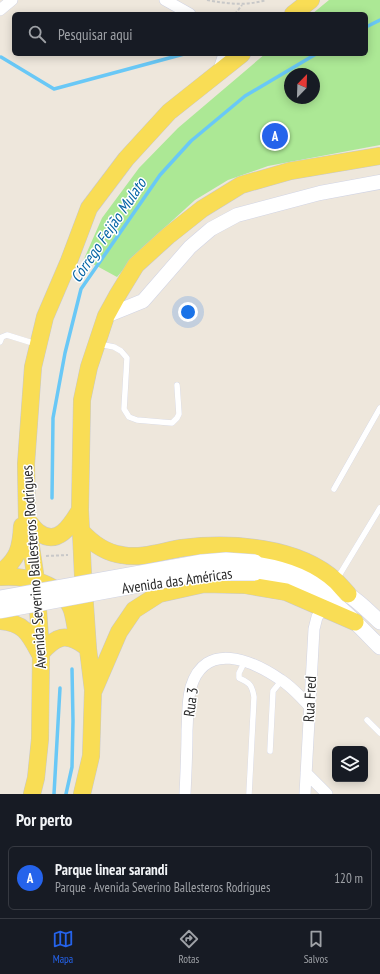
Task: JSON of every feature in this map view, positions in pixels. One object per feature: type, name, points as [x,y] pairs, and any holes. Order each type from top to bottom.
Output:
[{"type":"main road","points":[[296,12],[311,0]]},
{"type":"main road","name":"Avenida Severino Ballesteros Rodrigues","points":[[32,794],[36,778],[40,739],[41,656],[36,580],[27,520],[26,464],[33,367],[45,317],[69,262],[89,208],[126,159],[169,112],[240,56]]},
{"type":"main road","points":[[83,645],[80,510],[82,400],[89,367],[106,316],[117,296],[136,265],[168,236],[202,209],[241,185],[290,171],[380,156]]},
{"type":"main road","points":[[0,573],[10,566],[17,555],[21,539],[22,503],[26,464]]},
{"type":"main road","points":[[27,520],[38,532],[48,537],[57,537],[70,525],[80,510]]},
{"type":"main road","points":[[81,531],[96,545],[122,555],[136,556],[183,548],[217,546],[260,548],[284,554],[305,562],[324,572],[336,581],[348,594]]},
{"type":"main road","points":[[0,598],[202,562],[226,560],[255,567]]},
{"type":"main road","name":"Avenida das Américas","points":[[0,611],[195,576],[255,567],[277,566],[305,574],[348,594],[380,622]]},
{"type":"main road","name":"Avenida das Américas","points":[[255,567],[323,597],[339,607],[380,647]]},
{"type":"main road","points":[[0,577],[14,576],[36,580],[55,590],[67,602],[72,611],[83,645],[93,690],[91,756],[82,794]]},
{"type":"main road","points":[[93,690],[119,632],[134,610],[159,594],[204,584],[245,585],[286,592],[324,607],[355,622]]},
{"type":"main road","points":[[0,621],[13,622],[23,628],[31,638],[41,656],[50,643],[58,638],[67,637],[83,645]]},
{"type":"street","points":[[0,10],[12,0]]},
{"type":"street","points":[[165,0],[186,12]]},
{"type":"street","points":[[217,74],[223,56]]},
{"type":"street","points":[[106,316],[143,300],[190,247],[211,229],[237,214],[320,193],[380,182]]},
{"type":"street","name":"Rua Fred","points":[[305,794],[314,629],[318,617],[324,607]]},
{"type":"street","name":"Rua 3","points":[[185,794],[188,708],[191,688],[196,675],[206,662],[219,658],[245,661],[262,668],[282,680],[310,707]]},
{"type":"street","points":[[306,773],[327,794]]},
{"type":"lane","points":[[0,342],[2,338],[7,335],[38,345]]},
{"type":"lane","points":[[97,343],[114,347],[121,351],[127,358],[124,409],[129,416],[137,420],[172,424],[179,414],[177,385]]},
{"type":"lane","points":[[334,489],[380,408]]},
{"type":"lane","points":[[336,581],[380,508]]},
{"type":"lane","points":[[245,661],[239,674],[239,678],[248,682],[252,688],[254,697],[249,794]]},
{"type":"lane","points":[[270,751],[273,691],[282,680]]},
{"type":"lane","points":[[367,720],[380,733]]},
{"type":"path","points":[[207,0],[225,4],[242,5],[254,4],[266,0]]},
{"type":"path","points":[[237,12],[242,5]]},
{"type":"path","points":[[32,556],[82,554]]},
{"type":"green space","points":[[329,0],[380,0],[380,145],[268,166],[228,180],[195,200],[140,250],[117,277],[84,259],[102,218],[139,168],[178,128],[263,56],[368,56],[368,12],[314,12]]},
{"type":"waterway","points":[[368,26],[380,20]]},
{"type":"waterway","name":"Córrego Feijão Mulato","points":[[1,57],[54,89],[177,56]]},
{"type":"waterway","name":"Córrego Feijão Mulato","points":[[52,498],[53,418],[65,353],[81,289],[160,175],[191,141],[245,96],[313,56]]},
{"type":"waterway","points":[[66,794],[72,767],[72,669]]},
{"type":"waterway","points":[[54,794],[60,688]]},
{"type":"place","name":"Parque linear sarandi","points":[[275,136]]}]
